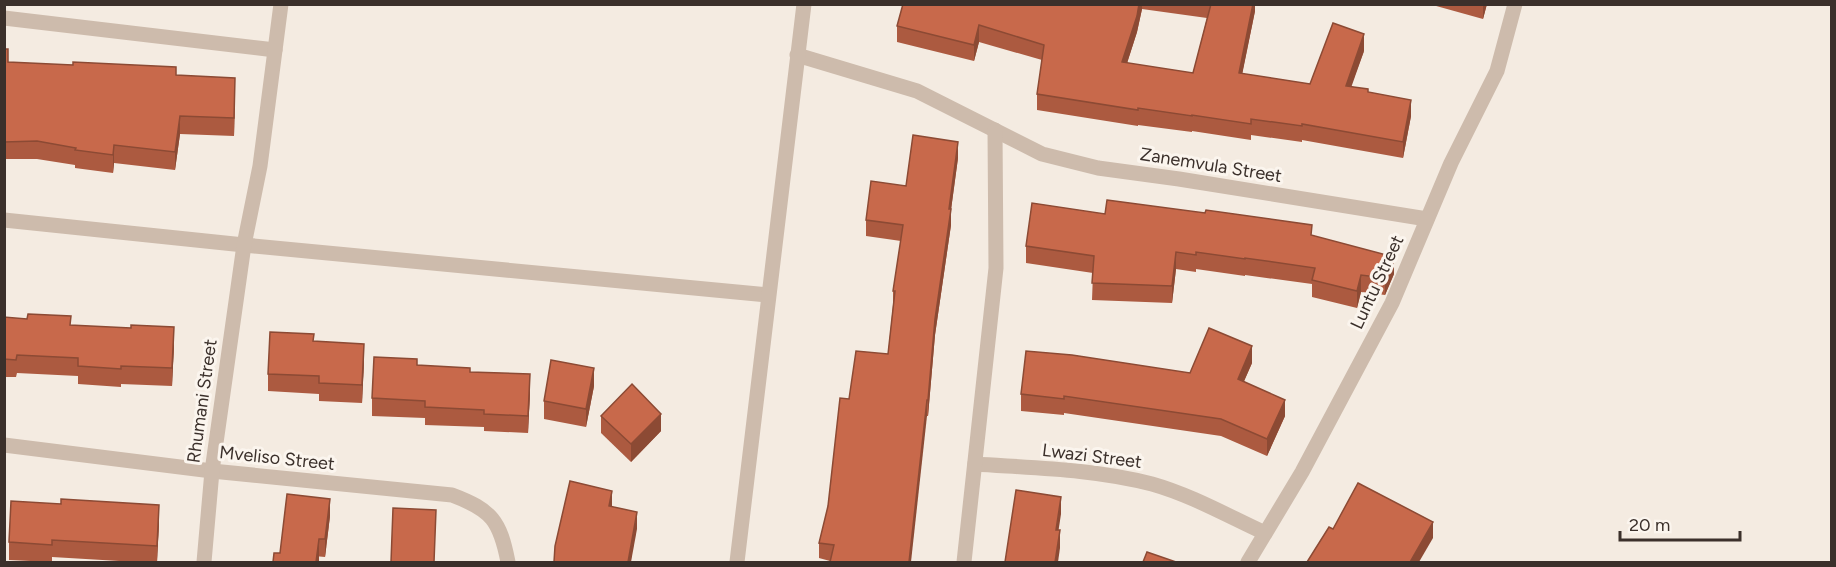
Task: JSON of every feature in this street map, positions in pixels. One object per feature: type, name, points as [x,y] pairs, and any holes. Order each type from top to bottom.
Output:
[{"type":"street","name":"Rhumani Street","points":[[204,562],[212,471],[244,245],[260,166],[281,4]]},
{"type":"street","points":[[737,562],[804,4]]},
{"type":"street","name":"Luntu Street","points":[[1248,562],[1302,472],[1392,303],[1451,163],[1497,70],[1515,4]]},
{"type":"street","points":[[4,18],[275,50]]},
{"type":"street","name":"Zanemvula Street","points":[[797,55],[917,91],[1042,154],[1098,168],[1427,219]]},
{"type":"street","points":[[964,562],[996,268],[995,130]]},
{"type":"street","points":[[4,220],[768,295]]},
{"type":"street","name":"Mveliso Street","points":[[4,445],[212,471],[452,495],[472,502],[488,512],[497,525],[508,562]]},
{"type":"street","name":"Lwazi Street","points":[[975,464],[1103,474],[1153,484],[1265,533]]},
{"type":"building","points":[[903,4],[1139,4],[1122,62],[1193,73],[1211,4],[1253,4],[1239,73],[1310,84],[1333,23],[1364,34],[1346,86],[1411,100],[1403,142],[1302,124],[1302,126],[1251,119],[1251,124],[1138,108],[1138,110],[1037,94],[1044,45],[979,25],[974,45],[897,26]]},
{"type":"building","points":[[4,49],[8,49],[8,62],[73,65],[73,62],[176,67],[176,75],[235,78],[234,118],[180,116],[175,152],[114,145],[113,155],[75,150],[76,148],[37,141],[4,142]]},
{"type":"building","points":[[913,135],[958,142],[935,319],[909,562],[830,562],[834,545],[819,543],[828,506],[840,398],[849,399],[856,351],[888,354],[895,291],[893,291],[903,225],[866,220],[871,181],[906,186]]},
{"type":"building","points":[[1107,200],[1205,213],[1206,210],[1312,225],[1311,235],[1394,257],[1385,278],[1361,275],[1357,291],[1312,280],[1315,268],[1196,252],[1196,255],[1176,252],[1172,286],[1092,283],[1094,256],[1026,246],[1032,203],[1105,214]]},
{"type":"building","points":[[28,314],[71,316],[70,325],[131,328],[131,325],[174,327],[172,368],[121,366],[121,369],[78,366],[78,358],[17,355],[16,360],[4,359],[4,317],[27,319]]},
{"type":"building","points":[[1209,328],[1252,346],[1238,379],[1285,400],[1267,439],[1221,419],[1064,396],[1064,399],[1021,394],[1026,351],[1072,355],[1190,373]]},
{"type":"building","points":[[270,332],[314,334],[313,341],[364,344],[362,385],[319,383],[319,376],[268,374]]},
{"type":"building","points":[[374,357],[417,359],[417,365],[470,368],[470,372],[530,374],[528,416],[484,414],[484,410],[425,407],[425,401],[372,398]]},
{"type":"building","points":[[551,360],[594,368],[586,409],[544,401]]},
{"type":"building","points":[[632,384],[661,414],[631,444],[601,416]]},
{"type":"building","points":[[570,481],[612,491],[609,506],[637,512],[628,562],[554,562],[555,546]]},
{"type":"building","points":[[1358,483],[1433,522],[1410,562],[1307,562],[1329,527],[1333,529]]},
{"type":"building","points":[[1016,490],[1061,497],[1056,530],[1060,530],[1055,562],[1005,562]]},
{"type":"building","points":[[287,494],[330,499],[325,539],[319,539],[316,562],[273,562],[274,553],[280,553]]},
{"type":"building","points":[[61,499],[159,505],[157,546],[52,540],[52,545],[9,542],[11,501],[61,504]]},
{"type":"building","points":[[393,508],[436,510],[434,562],[391,562]]},
{"type":"building","points":[[1147,552],[1176,562],[1143,562]]}]
